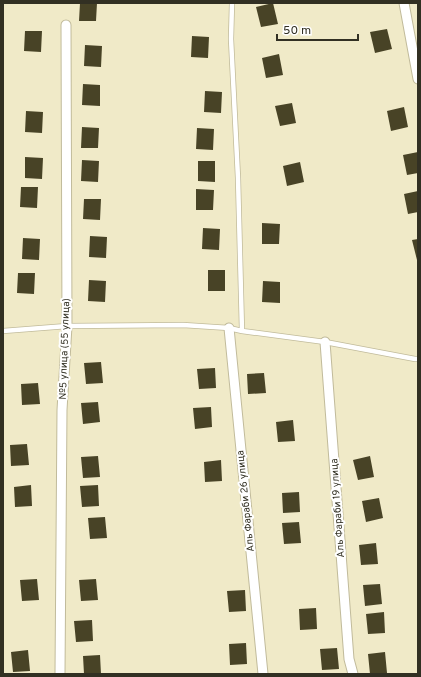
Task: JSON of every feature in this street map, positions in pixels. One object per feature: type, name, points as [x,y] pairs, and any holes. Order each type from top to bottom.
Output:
[{"type":"street","points":[[404,3],[418,79]]},
{"type":"street","name":"№5 улица (55 улица)","points":[[60,674],[62,410],[67,326],[66,25]]},
{"type":"street","name":"Аль Фараби 26 улица","points":[[229,328],[263,674]]},
{"type":"street","name":"Аль Фараби 19 улица","points":[[325,342],[349,659],[353,674]]},
{"type":"lane","points":[[232,3],[231,39],[238,178],[242,331]]},
{"type":"lane","points":[[3,331],[67,326],[183,325],[229,328],[325,342],[415,359],[418,358]]},
{"type":"building","points":[[80,3],[97,3],[96,21],[79,21]]},
{"type":"building","points":[[273,3],[278,24],[261,27],[256,7]]},
{"type":"building","points":[[387,29],[392,49],[375,53],[370,32]]},
{"type":"building","points":[[25,31],[42,31],[41,52],[24,51]]},
{"type":"building","points":[[192,36],[209,37],[208,58],[191,57]]},
{"type":"building","points":[[85,45],[102,46],[101,67],[84,66]]},
{"type":"building","points":[[279,54],[283,75],[266,78],[262,58]]},
{"type":"building","points":[[83,84],[100,85],[100,106],[82,105]]},
{"type":"building","points":[[205,91],[222,92],[221,113],[204,112]]},
{"type":"building","points":[[292,103],[296,123],[280,126],[275,106]]},
{"type":"building","points":[[404,107],[408,127],[391,131],[387,111]]},
{"type":"building","points":[[26,111],[43,112],[42,133],[25,132]]},
{"type":"building","points":[[82,127],[99,128],[98,148],[81,148]]},
{"type":"building","points":[[197,128],[214,129],[213,150],[196,149]]},
{"type":"building","points":[[418,152],[418,173],[407,175],[403,155]]},
{"type":"building","points":[[25,157],[43,158],[42,179],[25,178]]},
{"type":"building","points":[[82,160],[99,161],[98,182],[81,181]]},
{"type":"building","points":[[198,161],[215,161],[215,182],[198,181]]},
{"type":"building","points":[[300,162],[304,182],[287,186],[283,166]]},
{"type":"building","points":[[21,187],[38,187],[37,208],[20,207]]},
{"type":"building","points":[[196,189],[214,190],[213,210],[196,210]]},
{"type":"building","points":[[418,191],[418,212],[408,214],[404,194]]},
{"type":"building","points":[[84,199],[101,199],[100,220],[83,219]]},
{"type":"building","points":[[262,223],[280,224],[279,244],[262,244]]},
{"type":"building","points":[[203,228],[220,229],[219,250],[202,249]]},
{"type":"building","points":[[90,236],[107,237],[106,258],[89,257]]},
{"type":"building","points":[[23,238],[40,239],[39,260],[22,259]]},
{"type":"building","points":[[418,239],[418,260],[417,260],[412,240]]},
{"type":"building","points":[[208,270],[225,270],[225,291],[208,291]]},
{"type":"building","points":[[18,273],[35,273],[34,294],[17,293]]},
{"type":"building","points":[[89,280],[106,281],[105,302],[88,301]]},
{"type":"building","points":[[263,281],[280,282],[280,303],[262,302]]},
{"type":"building","points":[[101,362],[103,383],[86,384],[84,363]]},
{"type":"building","points":[[215,368],[216,388],[199,389],[197,369]]},
{"type":"building","points":[[264,373],[266,393],[248,394],[247,374]]},
{"type":"building","points":[[38,383],[40,404],[22,405],[21,384]]},
{"type":"building","points":[[98,402],[100,422],[83,424],[81,403]]},
{"type":"building","points":[[211,407],[212,427],[195,429],[193,408]]},
{"type":"building","points":[[293,420],[295,441],[278,442],[276,422]]},
{"type":"building","points":[[27,444],[29,465],[11,466],[10,445]]},
{"type":"building","points":[[98,456],[100,477],[83,478],[81,457]]},
{"type":"building","points":[[370,456],[374,477],[358,480],[353,460]]},
{"type":"building","points":[[221,460],[222,481],[205,482],[204,462]]},
{"type":"building","points":[[31,485],[32,506],[15,507],[14,487]]},
{"type":"building","points":[[98,485],[99,506],[82,507],[80,486]]},
{"type":"building","points":[[299,492],[300,512],[283,513],[282,493]]},
{"type":"building","points":[[379,498],[383,518],[366,522],[362,501]]},
{"type":"building","points":[[105,517],[107,538],[90,539],[88,518]]},
{"type":"building","points":[[299,522],[301,543],[284,544],[282,523]]},
{"type":"building","points":[[376,543],[378,564],[361,565],[359,545]]},
{"type":"building","points":[[37,579],[39,600],[22,601],[20,580]]},
{"type":"building","points":[[96,579],[98,600],[81,601],[79,580]]},
{"type":"building","points":[[380,584],[382,604],[365,606],[363,585]]},
{"type":"building","points":[[245,590],[246,611],[229,612],[227,591]]},
{"type":"building","points":[[316,608],[317,629],[300,630],[299,609]]},
{"type":"building","points":[[384,612],[385,633],[368,634],[366,614]]},
{"type":"building","points":[[92,620],[93,641],[76,642],[74,621]]},
{"type":"building","points":[[246,643],[247,664],[230,665],[229,644]]},
{"type":"building","points":[[337,648],[339,669],[322,670],[320,649]]},
{"type":"building","points":[[28,650],[30,671],[13,672],[11,652]]},
{"type":"building","points":[[385,652],[387,673],[370,674],[368,654]]},
{"type":"building","points":[[100,655],[101,674],[84,674],[83,656]]}]
